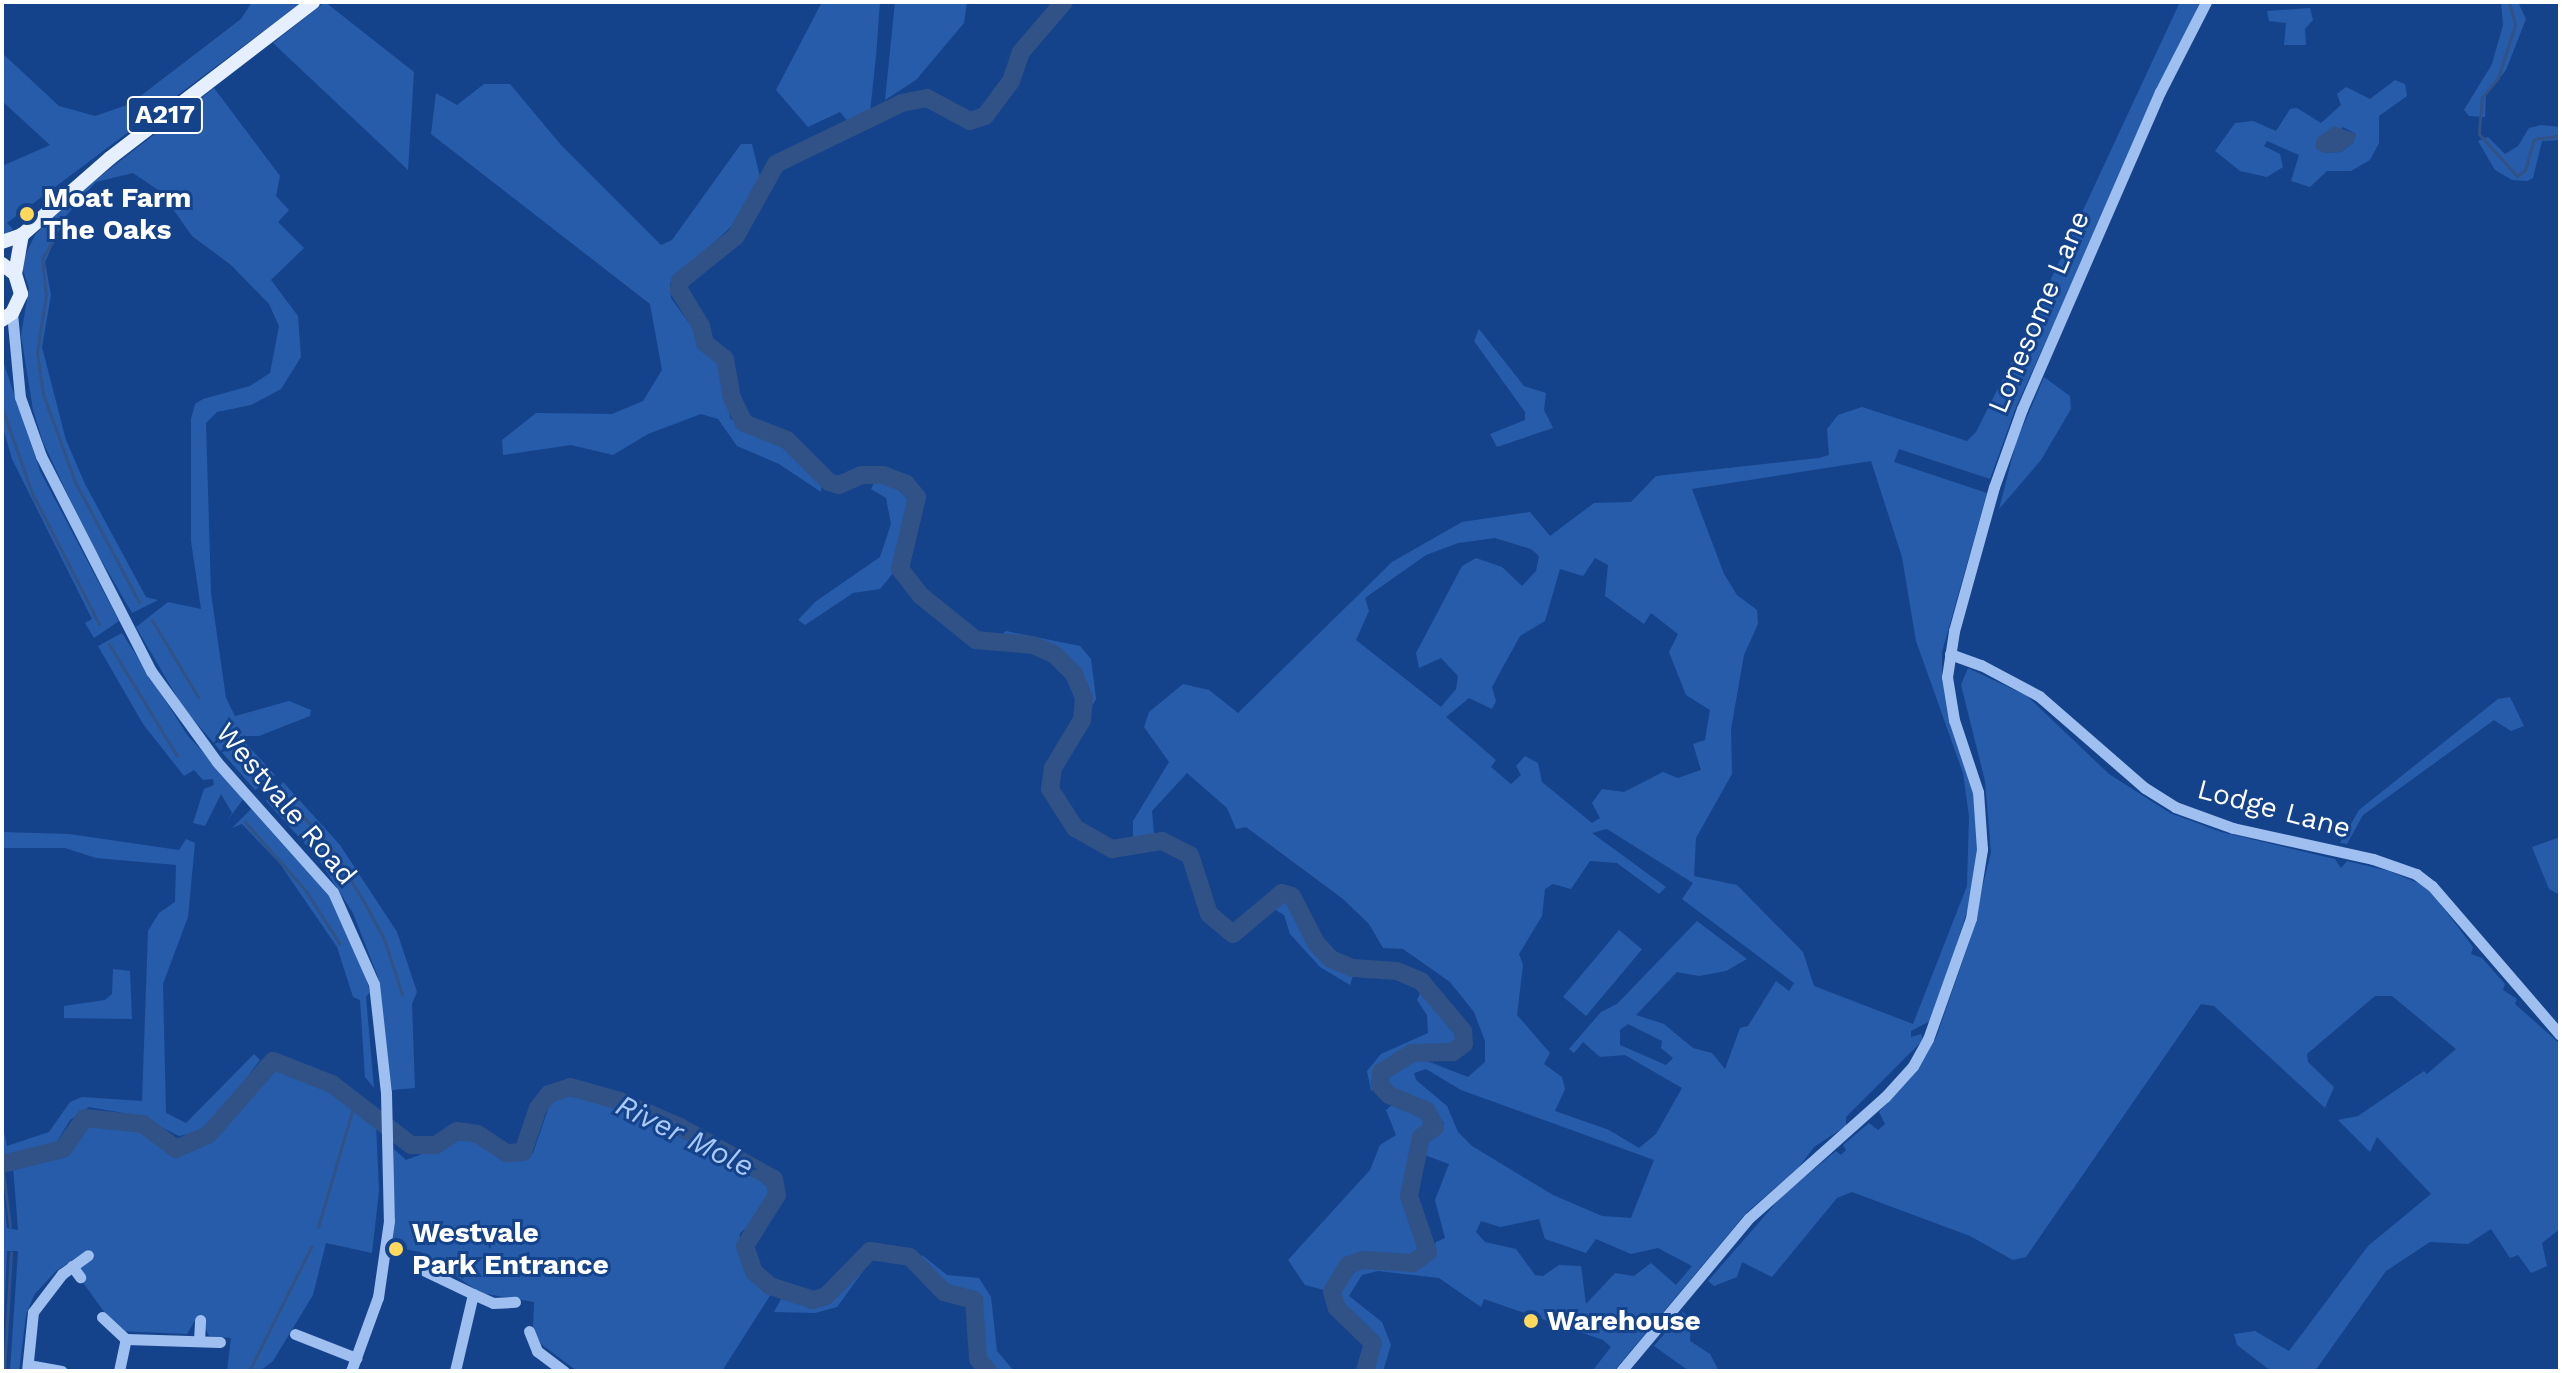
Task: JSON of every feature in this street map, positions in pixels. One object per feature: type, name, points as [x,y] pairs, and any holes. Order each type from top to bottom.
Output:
[{"type":"main road","name":"A217","points":[[2,242],[22,235],[110,158],[313,2]]},
{"type":"main road","points":[[7,317],[21,294],[15,274],[22,235]]},
{"type":"main road","points":[[2,264],[15,274]]},
{"type":"street","name":"Lonesome Lane","points":[[1621,1371],[1749,1218],[1885,1097],[1913,1066],[1928,1039],[1971,918],[1982,849],[1978,792],[1950,697],[1950,654],[1994,487],[2017,422],[2160,92],[2206,2]]},
{"type":"street","name":"Westvale Road","points":[[7,317],[20,397],[41,456],[151,671],[197,738],[299,848],[345,913],[374,984],[386,1093],[388,1152],[384,1269],[351,1371]]},
{"type":"street","points":[[2,336],[12,347]]},
{"type":"street","name":"Lodge Lane","points":[[1950,654],[1981,665],[2039,696],[2145,788],[2175,807],[2233,828],[2373,859],[2416,874],[2432,886],[2560,1035]]},
{"type":"street","points":[[61,1371],[27,1368],[33,1312],[72,1266],[88,1255]]},
{"type":"street","points":[[72,1266],[80,1277]]},
{"type":"street","points":[[417,1267],[493,1303],[515,1302]]},
{"type":"street","points":[[455,1371],[473,1294]]},
{"type":"street","points":[[102,1317],[126,1339],[220,1342]]},
{"type":"street","points":[[199,1341],[200,1320]]},
{"type":"street","points":[[529,1331],[537,1351],[564,1371]]},
{"type":"street","points":[[295,1334],[356,1358]]},
{"type":"street","points":[[119,1371],[126,1339]]},
{"type":"shaded area","points":[[252,2],[302,2],[7,223],[13,229],[2,237],[2,166],[50,145],[2,101],[2,53],[59,106],[95,116],[130,104],[241,19]]},
{"type":"shaded area","points":[[325,2],[414,72],[408,170],[273,43]]},
{"type":"shaded area","points":[[822,2],[880,2],[870,112],[850,124],[840,112],[808,127],[776,90]]},
{"type":"shaded area","points":[[895,2],[967,2],[964,23],[916,80],[885,100]]},
{"type":"shaded area","points":[[2180,2],[2200,2],[2016,407],[1990,479],[1899,449],[1894,462],[1987,493],[1942,652],[1942,679],[1976,798],[1979,831],[1972,896],[1932,1020],[1911,1031],[1911,1037],[1921,1034],[1923,1040],[1846,1117],[1846,1126],[1814,1147],[1799,1167],[1746,1213],[1614,1371],[1593,1370],[1611,1347],[1603,1340],[1484,1299],[1481,1307],[1439,1278],[1378,1271],[1362,1275],[1349,1296],[1382,1322],[1391,1345],[1383,1371],[1360,1371],[1364,1343],[1371,1334],[1343,1306],[1338,1296],[1342,1283],[1361,1267],[1411,1267],[1430,1258],[1436,1242],[1445,1238],[1435,1200],[1449,1164],[1419,1153],[1444,1123],[1426,1104],[1408,1102],[1392,1092],[1384,1080],[1388,1070],[1414,1056],[1468,1077],[1485,1062],[1485,1041],[1474,1012],[1450,982],[1403,949],[1383,948],[1369,924],[1343,899],[1246,827],[1236,829],[1227,808],[1187,773],[1152,811],[1154,835],[1133,838],[1133,821],[1169,762],[1144,727],[1149,712],[1183,684],[1209,690],[1238,713],[1392,562],[1462,522],[1530,512],[1550,536],[1594,503],[1631,502],[1656,476],[1829,455],[1827,429],[1838,415],[1862,407],[1967,441],[1976,432],[2024,337]],"holes":[[[1871,461],[1902,557],[1916,641],[1963,773],[1969,816],[1967,886],[1913,1024],[1814,986],[1803,952],[1737,885],[1694,876],[1696,838],[1732,774],[1731,729],[1744,655],[1758,624],[1757,610],[1737,595],[1724,574],[1692,489]],[[1495,538],[1531,549],[1539,556],[1536,571],[1522,586],[1502,567],[1476,558],[1462,566],[1416,653],[1419,668],[1441,658],[1458,676],[1456,689],[1441,707],[1356,640],[1369,611],[1365,598],[1426,555],[1458,543]],[[1595,558],[1608,565],[1605,596],[1644,624],[1651,613],[1678,634],[1669,652],[1686,695],[1710,710],[1705,740],[1693,744],[1701,770],[1678,778],[1663,772],[1624,792],[1602,789],[1592,803],[1600,818],[1592,823],[1542,782],[1538,763],[1525,756],[1516,766],[1521,775],[1511,784],[1491,767],[1496,760],[1446,717],[1469,698],[1492,709],[1496,701],[1492,687],[1520,636],[1545,621],[1560,569],[1583,576]],[[1607,829],[1693,883],[1682,899],[1794,983],[1789,991],[1776,981],[1748,1026],[1740,1028],[1725,1069],[1712,1053],[1693,1048],[1664,1024],[1636,1015],[1677,972],[1699,976],[1726,971],[1747,959],[1697,921],[1617,1004],[1601,1012],[1569,1049],[1574,1053],[1583,1042],[1600,1057],[1625,1055],[1682,1088],[1656,1134],[1639,1148],[1609,1130],[1555,1111],[1565,1089],[1562,1077],[1544,1064],[1550,1053],[1517,1015],[1523,965],[1519,954],[1542,916],[1545,889],[1553,884],[1571,889],[1590,861],[1617,863],[1659,894],[1666,887],[1592,833]],[[1628,1024],[1662,1041],[1661,1048],[1673,1058],[1666,1065],[1620,1045],[1620,1030]],[[1426,1069],[1461,1090],[1654,1160],[1631,1218],[1602,1216],[1553,1195],[1472,1146],[1458,1132],[1447,1106],[1416,1080],[1414,1073]],[[1539,1219],[1545,1239],[1586,1253],[1596,1239],[1631,1254],[1658,1248],[1692,1266],[1676,1285],[1651,1263],[1634,1276],[1615,1273],[1586,1304],[1581,1266],[1559,1265],[1543,1276],[1535,1275],[1516,1249],[1485,1242],[1476,1232],[1481,1221],[1500,1227]]]},
{"type":"shaded area","points":[[2501,2],[2518,2],[2526,19],[2506,70],[2486,95],[2485,117],[2469,116],[2464,110],[2492,64],[2503,25]]},
{"type":"shaded area","points":[[2310,8],[2313,20],[2305,29],[2306,45],[2284,45],[2286,23],[2269,21],[2267,11]]},
{"type":"shaded area","points":[[2395,80],[2405,84],[2407,96],[2379,116],[2379,143],[2370,160],[2351,171],[2327,171],[2310,187],[2291,181],[2299,155],[2267,141],[2264,146],[2280,154],[2283,167],[2267,177],[2240,171],[2215,151],[2235,123],[2253,121],[2276,131],[2290,109],[2297,108],[2321,123],[2341,105],[2337,94],[2346,87],[2370,99]],"holes":[[[2343,127],[2356,134],[2353,143],[2341,152],[2324,153]]]},
{"type":"shaded area","points":[[484,84],[510,84],[561,145],[661,245],[672,240],[741,144],[752,144],[761,181],[736,222],[670,283],[671,298],[716,361],[727,386],[730,418],[747,432],[790,447],[822,481],[821,492],[779,464],[737,446],[718,419],[701,414],[648,434],[613,455],[571,445],[503,455],[502,440],[536,413],[612,414],[643,401],[662,370],[650,304],[431,134],[436,93],[457,105]]},
{"type":"shaded area","points":[[214,88],[280,176],[276,196],[289,210],[278,222],[304,248],[271,280],[298,316],[301,357],[281,389],[251,405],[217,412],[206,423],[211,593],[226,698],[235,716],[289,701],[311,710],[310,716],[259,736],[239,736],[275,775],[255,790],[184,709],[136,627],[168,602],[201,609],[191,541],[191,419],[195,404],[203,399],[250,386],[270,373],[279,326],[269,304],[231,265],[192,236],[161,192],[133,173],[96,182],[65,217],[45,262],[51,295],[42,347],[66,440],[85,484],[146,597],[158,600],[132,613],[86,534],[43,442],[33,410],[21,335],[29,288],[21,264],[35,235],[62,206]]},
{"type":"shaded area","points":[[2541,125],[2560,127],[2560,140],[2542,141],[2533,178],[2527,181],[2512,180],[2495,170],[2478,141],[2488,137],[2505,154],[2518,146],[2529,128]]},
{"type":"shaded area","points":[[2334,126],[2356,134],[2353,143],[2341,152],[2324,153],[2315,148],[2317,138]]},
{"type":"shaded area","points":[[1479,329],[1524,386],[1546,393],[1544,410],[1553,428],[1497,447],[1490,434],[1525,420],[1525,412],[1474,341]]},
{"type":"shaded area","points":[[2,358],[40,471],[119,621],[94,638],[85,623],[92,619],[12,459],[2,425]]},
{"type":"shaded area","points":[[2044,377],[2070,396],[2071,409],[2041,460],[1999,509],[2016,443]]},
{"type":"shaded area","points":[[874,483],[893,484],[910,502],[909,522],[896,547],[894,572],[880,589],[853,593],[805,625],[798,620],[815,602],[880,557],[891,524],[886,498],[871,489]]},
{"type":"shaded area","points":[[1006,631],[1080,646],[1091,659],[1096,699],[1091,708],[1072,664],[1032,639],[1001,635]]},
{"type":"shaded area","points":[[122,633],[188,736],[245,797],[226,822],[232,813],[221,794],[205,826],[193,823],[204,789],[214,785],[213,779],[203,780],[194,770],[184,776],[143,724],[98,646]]},
{"type":"shaded area","points":[[1968,668],[2027,696],[2109,774],[2170,813],[2221,832],[2335,859],[2341,868],[2347,861],[2389,871],[2423,885],[2435,897],[2473,947],[2471,954],[2482,958],[2505,984],[2503,990],[2517,999],[2515,1004],[2560,1044],[2560,1229],[2542,1243],[2547,1266],[2531,1273],[2518,1255],[2510,1258],[2491,1229],[2468,1244],[2430,1242],[2386,1271],[2315,1371],[2271,1371],[2237,1345],[2234,1334],[2255,1331],[2289,1351],[2368,1246],[2431,1194],[2377,1137],[2370,1152],[2338,1120],[2358,1116],[2424,1071],[2427,1074],[2456,1049],[2392,996],[2375,996],[2307,1054],[2308,1062],[2334,1087],[2325,1108],[2214,1006],[2201,1004],[2026,1257],[2013,1260],[1970,1236],[1852,1192],[1837,1198],[1772,1277],[1742,1262],[1737,1277],[1714,1286],[1708,1281],[1782,1196],[1836,1151],[1841,1155],[1846,1150],[1843,1145],[1869,1123],[1878,1130],[1885,1124],[1879,1112],[1936,1038],[1969,943],[1991,852],[1985,781],[1961,685]]},
{"type":"shaded area","points":[[2510,697],[2524,726],[2511,731],[2494,720],[2363,815],[2347,844],[2340,843],[2359,810],[2498,699]]},
{"type":"shaded area","points":[[283,782],[340,845],[397,932],[417,992],[412,1004],[415,1088],[392,1090],[378,977],[353,913],[318,858],[266,801]]},
{"type":"shaded area","points":[[252,808],[330,895],[357,949],[370,992],[366,997],[374,1088],[365,1077],[360,1000],[353,997],[337,947],[280,864],[242,824],[232,828]]},
{"type":"shaded area","points":[[2,832],[69,834],[179,850],[186,839],[195,843],[188,917],[163,984],[166,1113],[186,1123],[254,1054],[260,1060],[216,1118],[197,1132],[179,1136],[140,1116],[89,1107],[70,1120],[55,1145],[2,1158],[2,1122],[7,1146],[49,1132],[70,1102],[82,1097],[142,1101],[148,931],[159,913],[175,902],[176,865],[96,858],[65,848],[2,848]]},
{"type":"shaded area","points":[[2560,837],[2560,895],[2549,889],[2532,847]]},
{"type":"shaded area","points":[[1284,900],[1296,908],[1302,935],[1330,965],[1353,976],[1350,985],[1320,967],[1290,934],[1284,915],[1274,909]]},
{"type":"shaded area","points":[[1619,930],[1642,949],[1586,1016],[1563,997]]},
{"type":"shaded area","points":[[113,969],[130,971],[132,1019],[64,1018],[64,1006],[105,1000],[112,994]]},
{"type":"shaded area","points":[[1421,991],[1449,1017],[1457,1036],[1452,1044],[1413,1047],[1393,1055],[1372,1072],[1376,1088],[1371,1091],[1367,1071],[1381,1054],[1428,1033],[1427,1015],[1417,1000]]},
{"type":"shaded area","points":[[272,1069],[333,1094],[376,1124],[379,1191],[372,1253],[326,1243],[313,1295],[273,1361],[260,1371],[227,1371],[231,1338],[209,1336],[199,1314],[187,1334],[118,1331],[81,1280],[80,1268],[92,1254],[89,1249],[56,1271],[34,1295],[26,1315],[19,1371],[10,1371],[18,1251],[7,1251],[2,1368],[2,1176],[7,1228],[18,1230],[13,1166],[61,1157],[82,1128],[97,1122],[137,1127],[172,1153],[190,1152],[211,1141]]},
{"type":"shaded area","points":[[571,1093],[611,1101],[675,1131],[735,1162],[772,1190],[762,1215],[740,1233],[739,1250],[749,1278],[771,1294],[722,1371],[577,1371],[541,1344],[533,1328],[534,1302],[481,1293],[451,1273],[420,1264],[421,1252],[392,1247],[394,1149],[406,1160],[468,1137],[505,1159],[525,1161],[533,1153],[552,1098]]},
{"type":"shaded area","points":[[1393,1104],[1415,1112],[1425,1122],[1414,1135],[1400,1197],[1422,1238],[1420,1251],[1408,1257],[1353,1255],[1324,1290],[1305,1285],[1288,1260],[1370,1170],[1380,1145],[1396,1135],[1386,1110]]},
{"type":"shaded area","points":[[922,1255],[947,1275],[979,1278],[991,1297],[997,1351],[1014,1371],[991,1371],[995,1367],[980,1348],[980,1301],[973,1292],[952,1288],[920,1260]]},
{"type":"shaded area","points":[[869,1263],[837,1307],[815,1313],[774,1312],[781,1299],[815,1307],[826,1303],[861,1264]]},
{"type":"shaded area","points":[[1683,1312],[1691,1320],[1690,1341],[1710,1354],[1719,1371],[1689,1371],[1654,1346]]},
{"type":"waterway","name":"River Mole","points":[[1064,2],[1021,52],[1011,81],[985,116],[970,121],[927,98],[902,103],[776,164],[736,236],[680,281],[679,290],[701,326],[705,343],[725,359],[732,398],[744,423],[787,440],[829,482],[839,485],[861,475],[883,475],[906,484],[917,497],[900,569],[920,595],[976,640],[1033,645],[1055,655],[1074,674],[1084,698],[1082,720],[1053,768],[1050,789],[1075,828],[1112,849],[1162,841],[1190,855],[1209,914],[1233,934],[1282,893],[1292,896],[1316,943],[1331,959],[1352,968],[1397,971],[1421,981],[1463,1031],[1464,1044],[1453,1052],[1412,1053],[1381,1072],[1380,1085],[1389,1095],[1427,1111],[1435,1127],[1421,1137],[1409,1196],[1428,1252],[1413,1263],[1363,1260],[1348,1265],[1332,1292],[1337,1308],[1373,1343],[1365,1371]]},
{"type":"waterway","points":[[2509,2],[2515,25],[2498,78],[2482,97],[2479,134],[2517,176],[2525,170],[2534,139],[2560,136]]},
{"type":"waterway","points":[[56,236],[42,258],[46,294],[37,353],[43,394],[75,482],[139,602]]},
{"type":"waterway","points":[[2,408],[32,493],[99,624]]},
{"type":"waterway","points":[[152,620],[198,697]]},
{"type":"waterway","points":[[109,644],[177,756]]},
{"type":"waterway","points":[[234,746],[264,774]]},
{"type":"waterway","points":[[280,791],[329,845],[364,902],[384,939],[402,994]]},
{"type":"waterway","points":[[245,822],[306,891],[339,943]]},
{"type":"waterway","name":"River Mole","points":[[2,1164],[63,1149],[85,1118],[143,1124],[176,1149],[209,1134],[273,1061],[332,1084],[411,1145],[436,1145],[457,1131],[478,1134],[506,1153],[523,1152],[538,1108],[549,1094],[570,1087],[620,1101],[680,1127],[774,1179],[777,1195],[745,1246],[754,1272],[770,1286],[813,1300],[826,1296],[870,1251],[910,1257],[944,1292],[974,1300],[978,1359],[988,1371]]},
{"type":"waterway","points":[[318,1227],[355,1101]]},
{"type":"waterway","points":[[2,1164],[10,1226]]},
{"type":"waterway","points":[[249,1371],[311,1247]]},
{"type":"waterway","points":[[4,1371],[11,1252]]},
{"type":"place","name":"Moat Farm The Oaks","points":[[27,214]]},
{"type":"place","name":"Westvale Park Entrance","points":[[396,1249]]},
{"type":"place","name":"Warehouse","points":[[1531,1321]]}]
